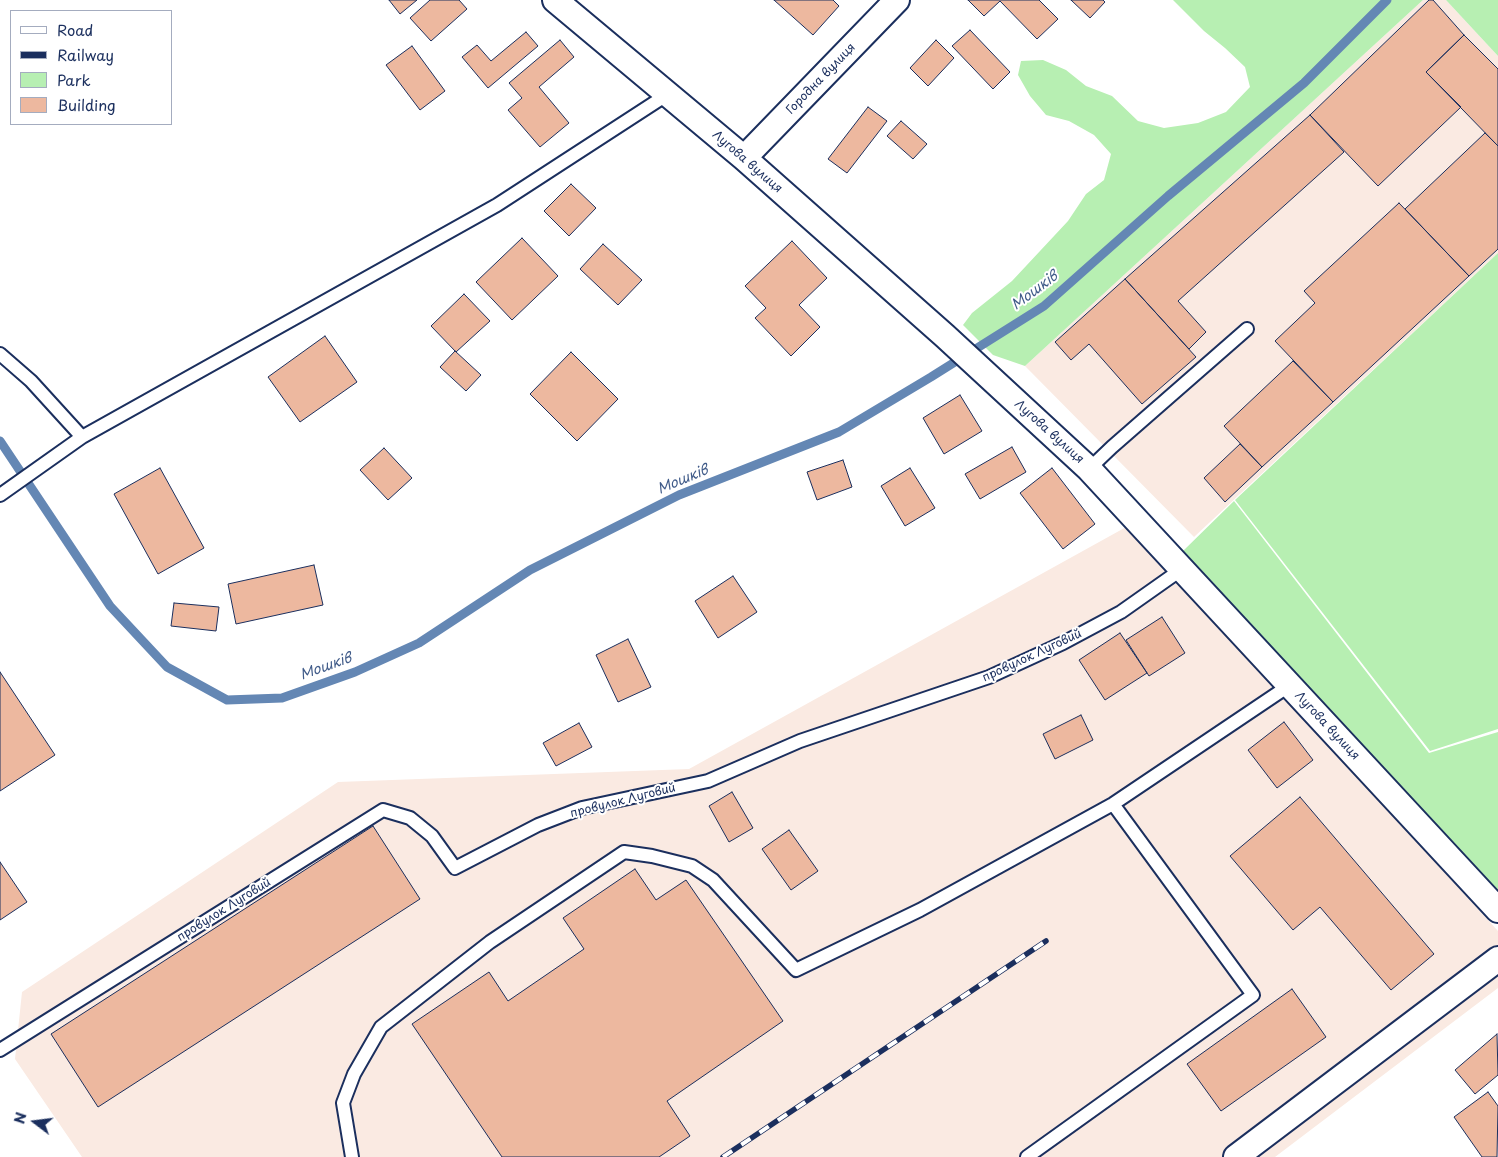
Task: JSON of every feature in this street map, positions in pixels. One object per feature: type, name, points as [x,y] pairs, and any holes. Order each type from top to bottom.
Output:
[{"type":"street","name":"Лугова вулиця","points":[[555,0],[744,158],[945,336],[1090,469],[1498,910]]},
{"type":"street","name":"Городна вулиця","points":[[744,158],[898,0]]},
{"type":"street","points":[[1236,1157],[1498,958]]},
{"type":"lane","points":[[0,495],[82,437],[497,205],[668,94]]},
{"type":"lane","points":[[1090,469],[1112,447],[1247,329]]},
{"type":"lane","points":[[0,354],[31,381],[82,437]]},
{"type":"lane","name":"провулок Луговий","points":[[0,1050],[383,810],[410,818],[432,836],[455,868],[538,825],[582,808],[708,781],[800,742],[990,678],[1063,643],[1121,612],[1182,569]]},
{"type":"lane","points":[[352,1157],[343,1103],[354,1074],[381,1027],[490,942],[624,852],[652,856],[692,866],[713,880],[796,970],[920,910],[1112,804],[1290,686]]},
{"type":"lane","points":[[1027,1157],[1253,994],[1112,804]]},
{"type":"shaded area","points":[[1423,0],[1446,0],[1498,56],[1498,253],[1194,537],[1025,366]]},
{"type":"shaded area","points":[[1128,526],[1498,931],[1498,988],[1275,1157],[82,1157],[15,1059],[22,992],[338,782],[689,769]]},
{"type":"green space","points":[[1173,0],[1423,0],[1025,366],[993,355],[963,325],[972,313],[1012,281],[1068,221],[1086,194],[1104,180],[1111,154],[1094,135],[1069,121],[1046,115],[1030,96],[1018,75],[1021,61],[1043,60],[1066,70],[1086,86],[1112,96],[1138,121],[1164,128],[1198,123],[1226,112],[1250,87],[1245,67],[1204,31]]},
{"type":"green space","points":[[1446,0],[1498,0],[1498,56]]},
{"type":"green space","points":[[1498,253],[1498,729],[1430,751],[1235,500]]},
{"type":"green space","points":[[1234,501],[1429,753],[1498,732],[1498,894],[1296,680],[1183,551]]},
{"type":"building","points":[[389,0],[417,0],[400,14]]},
{"type":"building","points":[[430,0],[459,0],[467,9],[431,41],[410,18]]},
{"type":"building","points":[[774,0],[833,0],[839,6],[813,35]]},
{"type":"building","points":[[968,0],[1039,0],[1058,19],[1037,39],[1000,1],[984,16]]},
{"type":"building","points":[[1071,0],[1103,0],[1105,2],[1090,18]]},
{"type":"building","points":[[1429,0],[1433,0],[1464,35],[1426,72],[1461,107],[1378,186],[1310,115]]},
{"type":"building","points":[[970,30],[1010,72],[993,89],[952,46]]},
{"type":"building","points":[[526,32],[538,46],[488,88],[462,57],[477,45],[491,61]]},
{"type":"building","points":[[1464,35],[1498,69],[1498,146],[1426,72]]},
{"type":"building","points":[[560,40],[574,57],[539,87],[569,123],[540,147],[508,110],[522,98],[509,83]]},
{"type":"building","points":[[936,40],[954,58],[928,86],[910,68]]},
{"type":"building","points":[[412,46],[445,91],[420,110],[386,65]]},
{"type":"building","points":[[868,107],[887,121],[847,173],[828,159]]},
{"type":"building","points":[[1310,115],[1344,152],[1178,301],[1206,332],[1189,349],[1125,279]]},
{"type":"building","points":[[901,121],[927,144],[913,159],[887,136]]},
{"type":"building","points":[[1485,133],[1498,146],[1498,249],[1469,276],[1405,209]]},
{"type":"building","points":[[571,184],[596,208],[569,236],[544,211]]},
{"type":"building","points":[[1399,203],[1469,276],[1333,402],[1275,341],[1315,303],[1304,291]]},
{"type":"building","points":[[522,238],[558,276],[512,320],[476,282]]},
{"type":"building","points":[[792,241],[827,278],[799,305],[820,327],[791,356],[755,318],[766,308],[745,286]]},
{"type":"building","points":[[603,244],[642,280],[618,305],[580,269]]},
{"type":"building","points":[[1125,279],[1196,357],[1142,404],[1089,344],[1071,360],[1055,342]]},
{"type":"building","points":[[464,294],[490,321],[456,352],[431,326]]},
{"type":"building","points":[[325,336],[357,382],[300,422],[268,377]]},
{"type":"building","points":[[455,351],[481,375],[466,391],[440,367]]},
{"type":"building","points":[[571,352],[618,399],[577,441],[530,394]]},
{"type":"building","points":[[1293,361],[1333,402],[1262,467],[1224,426]]},
{"type":"building","points":[[960,395],[982,431],[944,454],[923,418]]},
{"type":"building","points":[[1240,444],[1262,467],[1225,502],[1204,478]]},
{"type":"building","points":[[1012,447],[1026,472],[980,499],[965,474]]},
{"type":"building","points":[[384,448],[412,478],[388,500],[360,470]]},
{"type":"building","points":[[843,460],[852,487],[817,500],[807,472]]},
{"type":"building","points":[[160,468],[204,548],[158,574],[114,494]]},
{"type":"building","points":[[910,468],[935,508],[905,526],[881,486]]},
{"type":"building","points":[[1052,468],[1095,524],[1063,549],[1020,493]]},
{"type":"building","points":[[314,565],[323,605],[236,624],[228,584]]},
{"type":"building","points":[[733,576],[757,612],[718,638],[695,601]]},
{"type":"building","points":[[174,603],[219,607],[216,631],[171,626]]},
{"type":"building","points":[[1162,617],[1185,653],[1149,676],[1126,640]]},
{"type":"building","points":[[1120,633],[1147,673],[1105,700],[1079,660]]},
{"type":"building","points":[[628,639],[651,687],[618,702],[596,655]]},
{"type":"building","points":[[0,672],[55,755],[0,791]]},
{"type":"building","points":[[1081,715],[1093,740],[1055,759],[1043,734]]},
{"type":"building","points":[[1284,722],[1313,760],[1277,788],[1248,750]]},
{"type":"building","points":[[579,723],[592,747],[556,766],[543,743]]},
{"type":"building","points":[[732,792],[753,828],[729,842],[709,806]]},
{"type":"building","points":[[1300,797],[1434,954],[1391,990],[1320,907],[1293,930],[1230,856]]},
{"type":"building","points":[[373,826],[420,899],[98,1107],[51,1034]]},
{"type":"building","points":[[789,830],[818,871],[791,890],[762,849]]},
{"type":"building","points":[[0,862],[27,902],[0,920]]},
{"type":"building","points":[[635,869],[656,900],[686,880],[783,1021],[667,1101],[690,1136],[659,1157],[502,1157],[412,1024],[489,972],[508,1001],[584,949],[563,918]]},
{"type":"building","points":[[1292,989],[1326,1037],[1221,1111],[1187,1064]]},
{"type":"building","points":[[1497,1034],[1498,1075],[1475,1094],[1455,1070]]},
{"type":"building","points":[[1488,1092],[1498,1106],[1497,1157],[1482,1157],[1454,1117]]},
{"type":"waterway","name":"Мошків","points":[[0,441],[110,606],[167,667],[227,700],[282,698],[355,672],[419,643],[530,570],[679,495],[839,432],[1044,306],[1168,196],[1304,83],[1387,0]]},
{"type":"railway","points":[[723,1157],[1046,941]]}]
